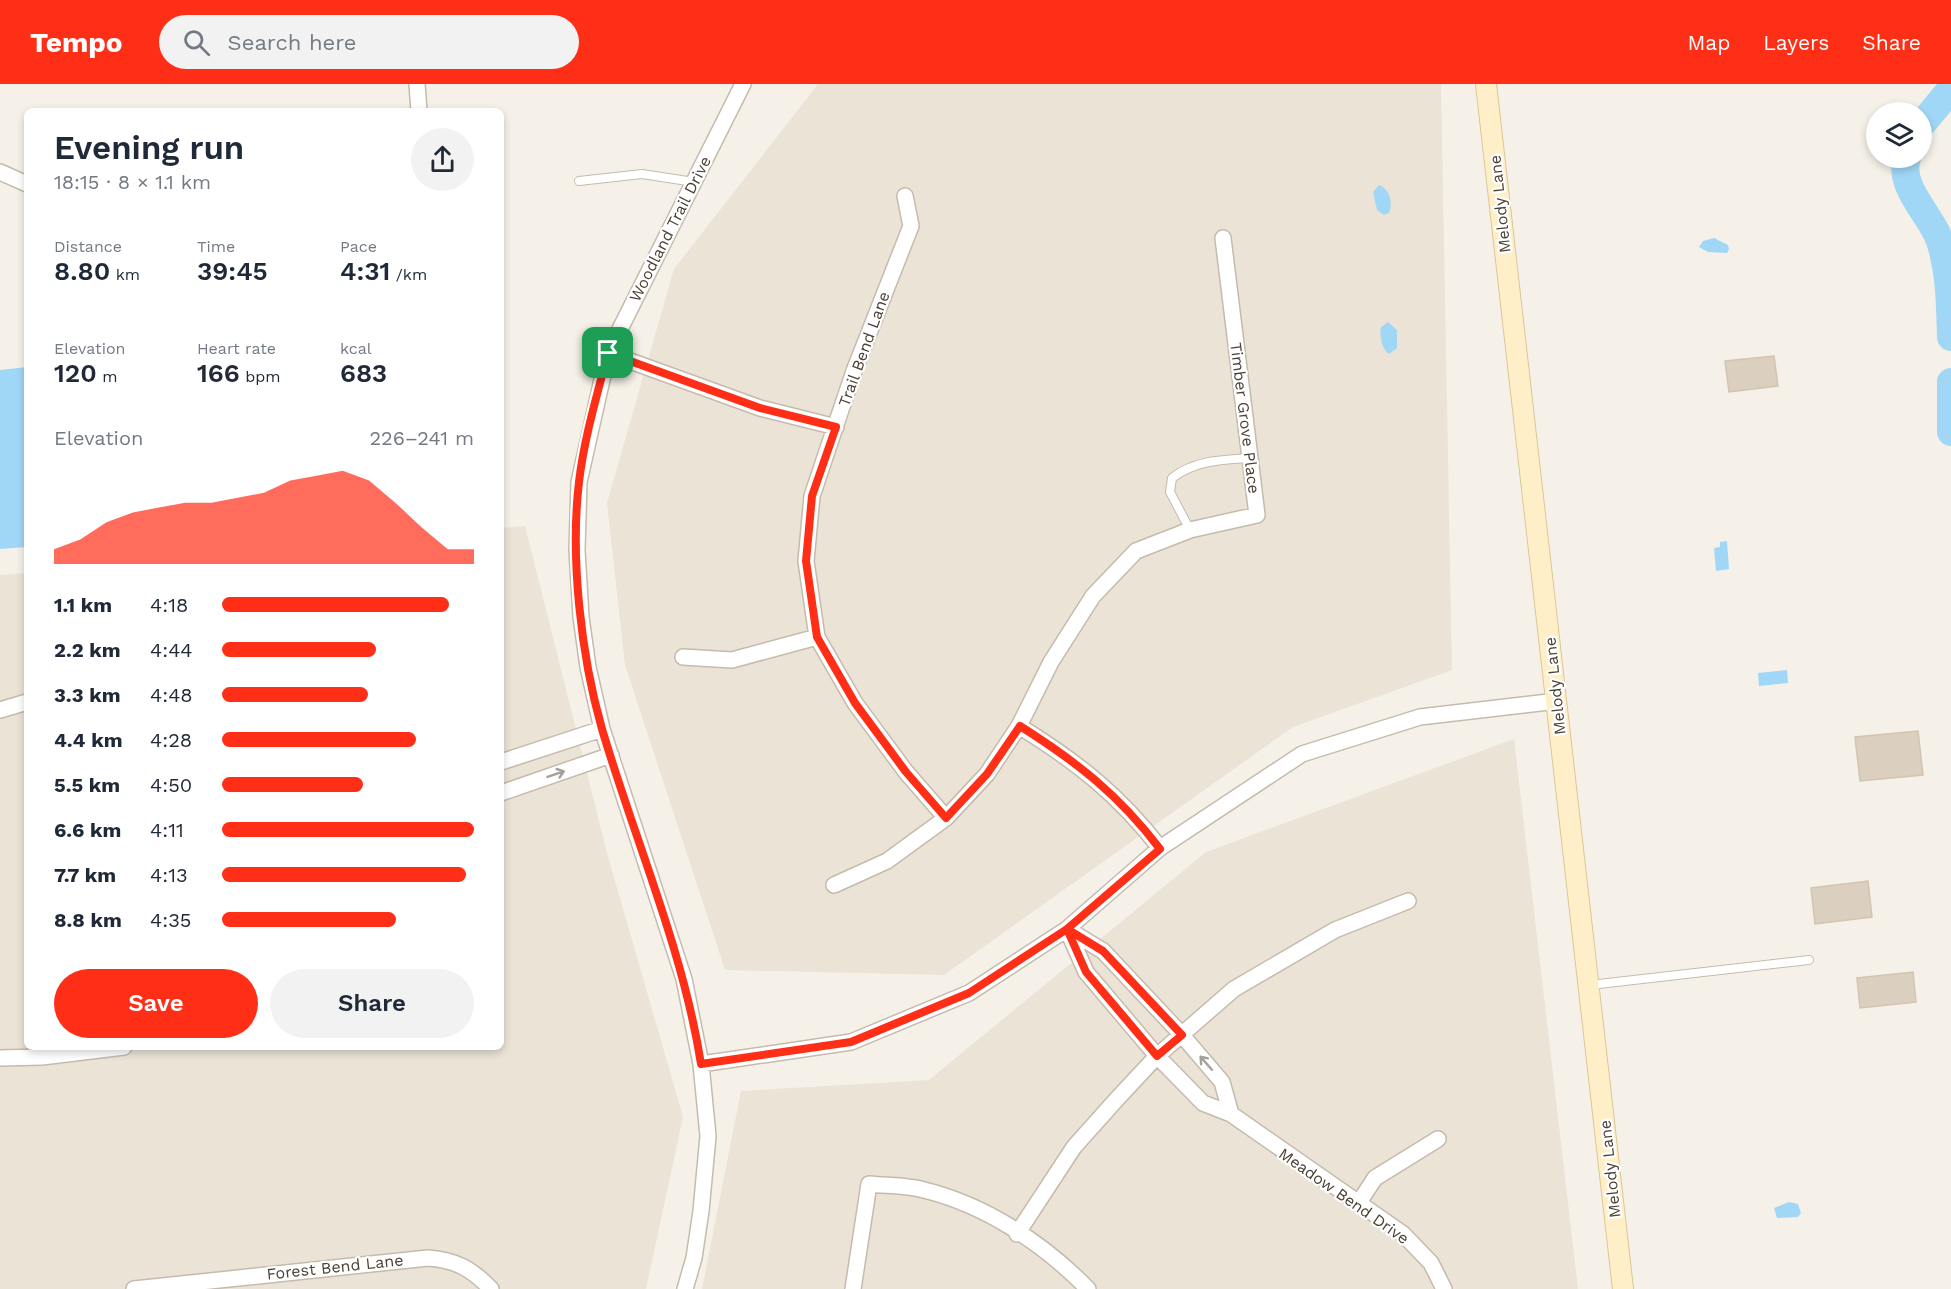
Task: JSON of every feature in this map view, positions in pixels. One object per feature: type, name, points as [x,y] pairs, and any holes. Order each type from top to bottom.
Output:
[{"type":"street","points":[[417,84],[419,108]]},
{"type":"street","name":"Woodland Trail Drive","points":[[685,1289],[694,1258],[708,1136],[701,1064],[684,979],[602,729],[584,637],[577,550],[579,482],[608,353],[743,84]]},
{"type":"street","name":"Melody Lane","points":[[1486,84],[1623,1289]]},
{"type":"street","points":[[0,172],[24,183]]},
{"type":"street","name":"Trail Bend Lane","points":[[905,196],[911,226],[854,371],[812,496],[806,561],[817,637],[855,703],[906,772],[946,818]]},
{"type":"street","name":"Timber Grove Place","points":[[834,885],[887,861],[946,818],[987,774],[1020,726],[1051,662],[1093,596],[1136,551],[1190,530],[1257,514],[1223,237]]},
{"type":"street","points":[[608,353],[760,408],[836,427]]},
{"type":"street","points":[[683,657],[732,660],[762,654],[817,637]]},
{"type":"street","points":[[701,1064],[851,1042],[969,993],[1067,929],[1160,849],[1302,754],[1420,717],[1557,701]]},
{"type":"street","points":[[0,710],[24,703]]},
{"type":"street","points":[[1020,726],[1070,758],[1100,782],[1138,820],[1160,849]]},
{"type":"street","points":[[504,761],[602,729]]},
{"type":"street","points":[[504,792],[611,755]]},
{"type":"street","points":[[1017,1234],[1074,1147],[1157,1056],[1234,989],[1335,930],[1408,901]]},
{"type":"street","points":[[1067,929],[1103,951],[1182,1035],[1222,1082],[1231,1114]]},
{"type":"street","name":"Meadow Bend Drive","points":[[1067,929],[1086,972],[1157,1056],[1203,1103],[1231,1114],[1403,1234],[1431,1263],[1444,1289]]},
{"type":"street","points":[[0,1058],[42,1057],[99,1050]]},
{"type":"street","points":[[1358,1204],[1375,1178],[1438,1139]]},
{"type":"street","points":[[853,1289],[869,1184],[921,1189],[953,1198],[988,1213],[1061,1261],[1088,1289]]},
{"type":"street","name":"Forest Bend Lane","points":[[134,1289],[192,1285],[428,1258],[450,1259],[476,1273],[491,1289]]},
{"type":"lane","points":[[579,181],[642,174],[694,182]]},
{"type":"lane","points":[[1190,530],[1170,492],[1172,478],[1186,467],[1205,462],[1250,458]]},
{"type":"lane","points":[[1589,985],[1809,960]]},
{"type":"shaded area","points":[[818,84],[1441,84],[1452,670],[1293,727],[944,975],[725,970],[625,665],[607,503],[674,269]]},
{"type":"shaded area","points":[[525,526],[607,853],[683,1117],[646,1289],[0,1289],[0,575],[24,573],[24,1050],[504,1050],[504,528]]},
{"type":"shaded area","points":[[1514,739],[1578,1289],[702,1289],[741,1091],[929,1080],[1206,852]]},
{"type":"water","points":[[1379,185],[1386,190],[1390,201],[1389,213],[1384,215],[1377,210],[1373,192]]},
{"type":"water","points":[[1714,238],[1728,245],[1727,253],[1708,252],[1699,247],[1703,241]]},
{"type":"water","points":[[1388,322],[1397,330],[1397,348],[1389,354],[1383,346],[1380,334],[1381,327]]},
{"type":"water","points":[[24,367],[24,547],[0,549],[0,370]]},
{"type":"water","points":[[1727,541],[1729,569],[1716,571],[1714,548],[1720,547],[1720,542]]},
{"type":"water","points":[[1787,670],[1788,683],[1759,686],[1758,673]]},
{"type":"water","points":[[1789,1202],[1798,1204],[1801,1213],[1798,1217],[1777,1218],[1774,1208]]},
{"type":"building","points":[[1774,356],[1778,386],[1729,392],[1725,361]]},
{"type":"building","points":[[1918,731],[1923,775],[1860,781],[1855,737]]},
{"type":"building","points":[[1868,881],[1872,917],[1815,924],[1811,888]]},
{"type":"building","points":[[1913,972],[1916,1002],[1860,1008],[1857,978]]},
{"type":"waterway","points":[[1932,112],[1951,89]]},
{"type":"waterway","points":[[1905,168],[1911,190],[1940,241],[1949,289],[1951,337]]},
{"type":"waterway","points":[[1951,382],[1951,432]]},
{"type":"route","points":[[608,353],[579,482],[577,550],[581,617],[588,667],[602,729],[684,979],[693,1012],[701,1064],[851,1042],[969,993],[1067,929],[1103,951],[1182,1035],[1157,1056],[1086,972],[1067,929],[1160,849],[1138,820],[1122,802],[1070,758],[1020,726],[987,774],[946,818],[877,735],[855,703],[817,637],[806,561],[812,496],[836,427],[760,408],[608,353]]}]
